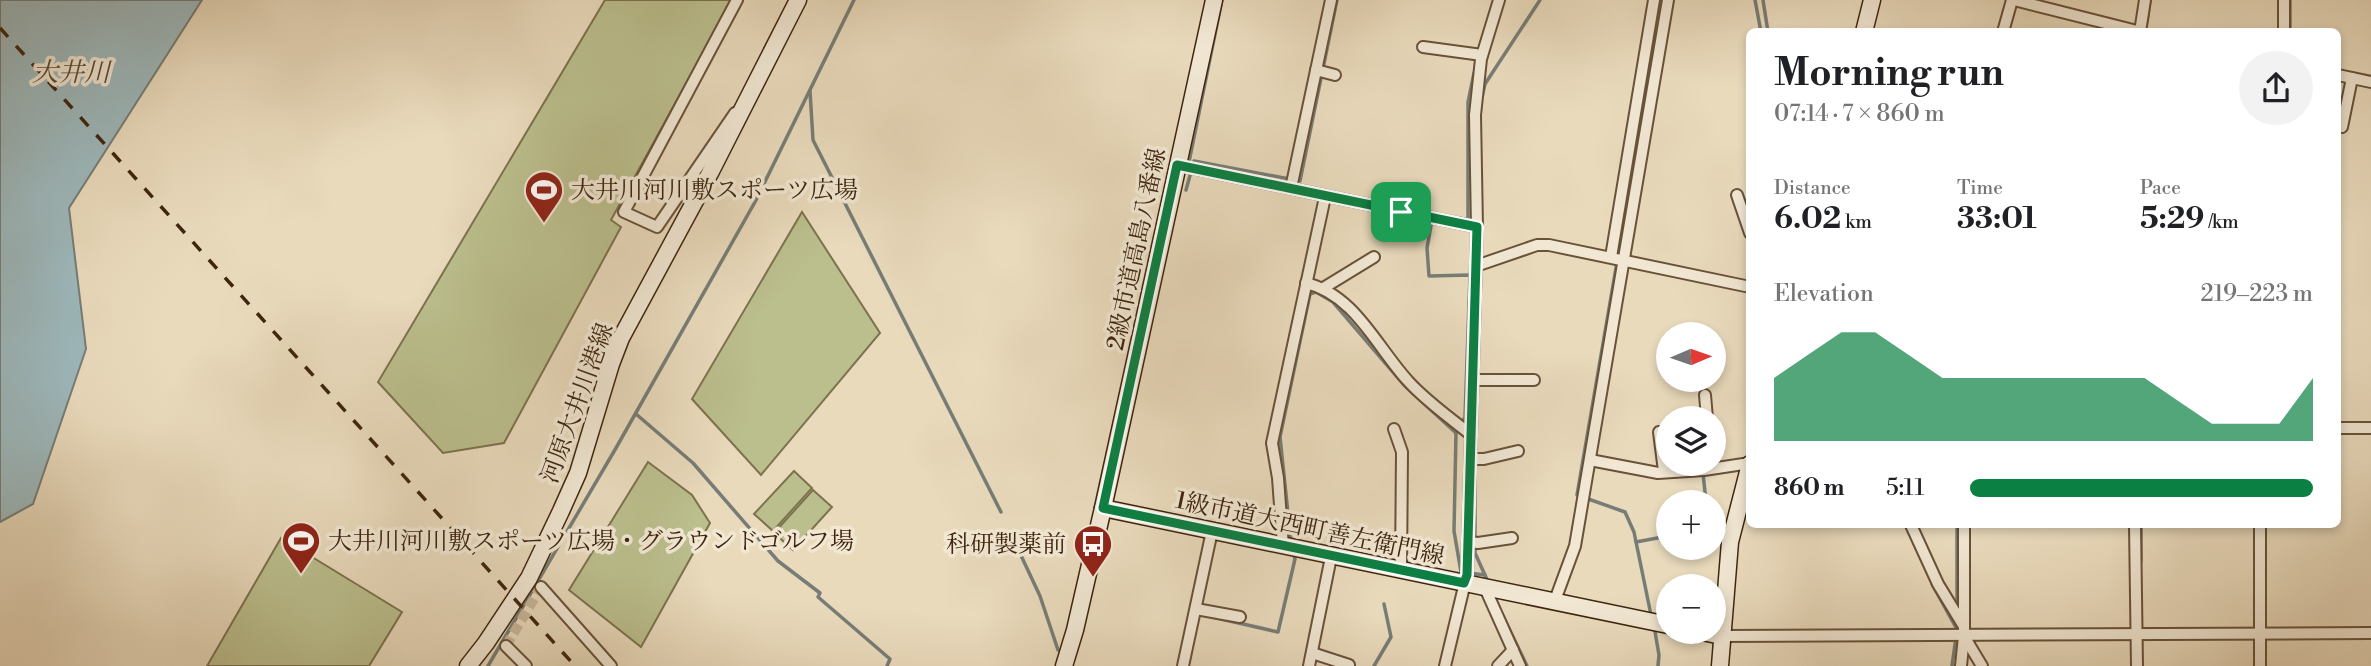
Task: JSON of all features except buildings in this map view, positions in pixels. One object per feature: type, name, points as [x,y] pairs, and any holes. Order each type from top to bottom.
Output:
[{"type":"street","points":[[737,0],[624,212],[657,227],[733,113],[741,113]]},
{"type":"street","name":"河原大井川港線","points":[[468,666],[529,578],[578,473],[621,338],[798,0]]},
{"type":"street","name":"2級市道高島八番線","points":[[1103,508],[1214,0]]},
{"type":"street","points":[[1291,188],[1331,0]]},
{"type":"street","points":[[1445,666],[1467,575],[1477,227],[1475,115],[1482,55],[1499,0]]},
{"type":"street","points":[[1611,257],[1654,0]]},
{"type":"street","points":[[1554,603],[1575,546],[1668,0]]},
{"type":"street","points":[[1865,28],[1872,0]]},
{"type":"street","points":[[2004,28],[2013,0],[2128,28]]},
{"type":"street","points":[[2140,28],[2145,0]]},
{"type":"street","points":[[2284,0],[2284,28]]},
{"type":"street","points":[[1423,47],[1482,55]]},
{"type":"street","points":[[1316,70],[1335,75]]},
{"type":"street","points":[[2341,76],[2371,82]]},
{"type":"street","points":[[2342,127],[2352,78]]},
{"type":"street","points":[[1177,165],[1477,227]]},
{"type":"street","points":[[1737,195],[1746,221]]},
{"type":"street","points":[[1283,546],[1278,478],[1272,443],[1325,197]]},
{"type":"street","points":[[1476,266],[1537,245],[1611,257],[1746,286]]},
{"type":"street","points":[[1325,287],[1374,257]]},
{"type":"street","points":[[1306,283],[1325,287],[1348,304],[1408,380],[1470,434]]},
{"type":"street","points":[[1473,380],[1534,380]]},
{"type":"street","points":[[1705,395],[1706,406]]},
{"type":"street","points":[[2341,428],[2371,428]]},
{"type":"street","points":[[1394,429],[1402,452],[1401,571]]},
{"type":"street","points":[[1471,459],[1484,459],[1518,451]]},
{"type":"street","points":[[1590,460],[1656,472]]},
{"type":"street","points":[[1726,465],[1746,463]]},
{"type":"street","points":[[1726,589],[1730,542],[1746,479]]},
{"type":"street","points":[[1064,666],[1103,508]]},
{"type":"street","name":"1級市道大西町善左衛門線","points":[[1103,508],[1656,623]]},
{"type":"street","points":[[1912,528],[1938,584],[1982,666]]},
{"type":"street","points":[[1961,666],[1964,632],[1964,528]]},
{"type":"street","points":[[2135,528],[2137,666]]},
{"type":"street","points":[[2260,528],[2260,666]]},
{"type":"street","points":[[1183,666],[1212,531]]},
{"type":"street","points":[[1468,542],[1478,544],[1512,538]]},
{"type":"street","points":[[1309,666],[1331,556]]},
{"type":"street","points":[[541,587],[611,666]]},
{"type":"street","points":[[1485,587],[1520,666]]},
{"type":"street","points":[[1196,609],[1240,617]]},
{"type":"street","points":[[1726,636],[1964,632],[2371,633]]},
{"type":"street","points":[[1720,666],[1721,644]]},
{"type":"street","points":[[506,646],[526,666]]},
{"type":"street","points":[[1498,666],[1513,650]]},
{"type":"street","points":[[1312,653],[1349,665]]},
{"type":"green space","name":"大井川河川敷スポーツ広場","points":[[605,0],[732,0],[611,220],[621,227],[504,443],[443,453],[378,382]]},
{"type":"green space","points":[[802,212],[880,333],[761,475],[692,399]]},
{"type":"green space","points":[[648,462],[692,495],[710,523],[641,647],[569,590]]},
{"type":"green space","points":[[794,471],[812,488],[773,531],[754,514]]},
{"type":"green space","points":[[813,490],[832,507],[793,550],[774,533]]},
{"type":"green space","name":"大井川河川敷スポーツ広場・グラウンドゴルフ場","points":[[281,538],[402,612],[369,666],[207,666]]},
{"type":"water","name":"大井川","points":[[0,0],[202,0],[69,208],[86,349],[33,504],[0,522]]},
{"type":"waterway","points":[[488,666],[616,448],[755,202],[854,0]]},
{"type":"waterway","points":[[1192,164],[1189,162],[1222,0]]},
{"type":"waterway","points":[[1186,190],[1194,161],[1300,181],[1337,0]]},
{"type":"waterway","points":[[1482,97],[1485,84],[1540,0]]},
{"type":"waterway","points":[[1651,615],[1634,532],[1625,512],[1577,495],[1662,0]]},
{"type":"waterway","points":[[1755,0],[1760,28]]},
{"type":"waterway","points":[[1763,0],[1767,28]]},
{"type":"waterway","points":[[2147,22],[2150,0]]},
{"type":"waterway","points":[[2290,0],[2290,28]]},
{"type":"waterway","points":[[1459,218],[1468,220],[1468,102],[1474,73]]},
{"type":"waterway","points":[[810,91],[813,140],[1001,512]]},
{"type":"waterway","points":[[1432,220],[1427,248],[1429,276],[1470,275],[1465,417],[1456,433],[1454,531],[1461,572],[1485,575]]},
{"type":"waterway","points":[[1477,394],[1481,265]]},
{"type":"waterway","points":[[1291,542],[1280,437],[1310,294],[1316,292],[1333,302],[1405,386],[1456,433]]},
{"type":"waterway","points":[[636,414],[693,463],[778,561],[820,593],[818,597],[890,659],[887,666]]},
{"type":"waterway","points":[[1475,465],[1475,553],[1489,584]]},
{"type":"waterway","points":[[1703,476],[1705,490]]},
{"type":"waterway","points":[[1957,528],[1957,608]]},
{"type":"waterway","points":[[2141,528],[2141,561]]},
{"type":"waterway","points":[[1010,532],[1040,596],[1058,650]]},
{"type":"waterway","points":[[1636,542],[1656,538]]},
{"type":"waterway","points":[[1208,616],[1278,632],[1295,559],[1293,553]]},
{"type":"waterway","points":[[1932,584],[1959,633]]},
{"type":"waterway","points":[[1374,666],[1391,637],[1384,604]]},
{"type":"waterway","points":[[1503,616],[1527,666]]},
{"type":"waterway","points":[[2265,618],[2265,666]]},
{"type":"waterway","points":[[1654,626],[1658,666]]},
{"type":"waterway","points":[[1952,666],[1956,637]]},
{"type":"tunnel","points":[[506,646],[541,587]]},
{"type":"railway","points":[[0,28],[575,666]]},
{"type":"place","name":"大井川河川敷スポーツ広場","points":[[544,224]]},
{"type":"place","name":"大井川河川敷スポーツ広場・グラウンドゴルフ場","points":[[301,575]]},
{"type":"place","name":"科研製薬前","points":[[1093,578]]},
{"type":"route","points":[[1177,165],[1401,212],[1477,227],[1467,575],[1464,583],[1103,508],[1177,165]]}]
